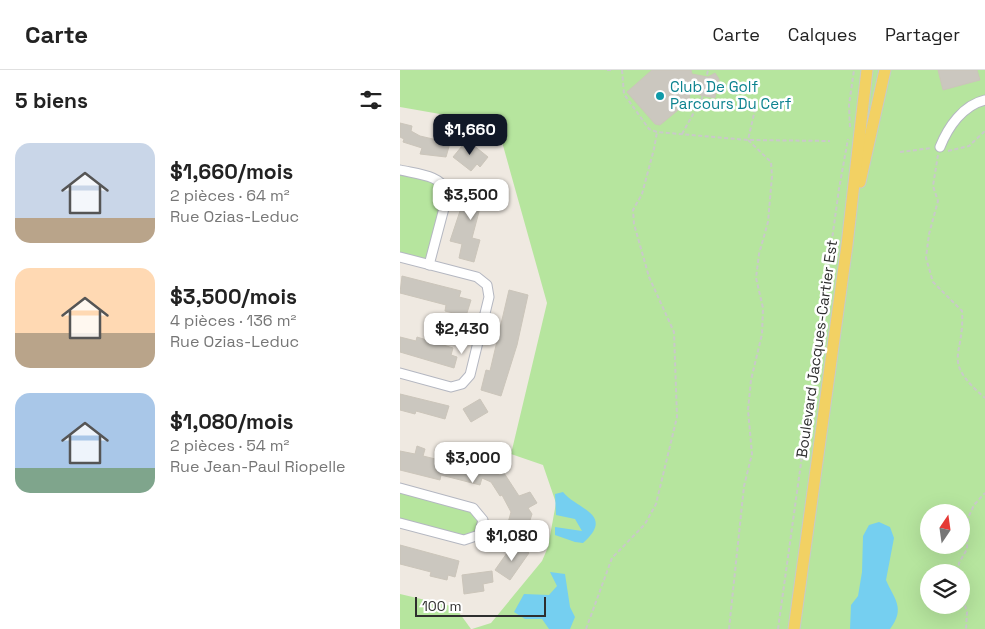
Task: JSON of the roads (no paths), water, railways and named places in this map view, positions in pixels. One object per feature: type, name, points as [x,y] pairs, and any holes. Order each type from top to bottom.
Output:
[{"type":"main road","name":"Boulevard Jacques-Cartier Est","points":[[794,629],[846,245],[867,70]]},
{"type":"main road","name":"Boulevard Jacques-Cartier Est","points":[[846,245],[885,70]]},
{"type":"street","points":[[940,147],[948,127],[976,102],[985,100]]},
{"type":"street","points":[[400,170],[438,180],[445,185],[448,193],[429,265]]},
{"type":"street","points":[[400,257],[477,278],[486,285],[490,297],[470,375],[462,384],[451,387],[400,373]]},
{"type":"street","points":[[400,488],[473,508],[484,520],[479,535],[464,540],[400,523]]},
{"type":"water","points":[[563,492],[595,519],[596,525],[592,533],[583,543],[555,535],[555,527],[582,531],[575,519],[556,515],[555,494]]},
{"type":"water","points":[[879,522],[890,527],[894,538],[886,580],[897,604],[897,615],[890,629],[850,629],[851,605],[858,596],[862,572],[863,536],[869,525]]},
{"type":"water","points":[[550,572],[565,574],[570,607],[575,617],[570,629],[549,629],[542,619],[525,619],[514,612],[524,594],[549,595],[557,586]]},
{"type":"place","name":"Club De Golf Parcours Du Cerf","points":[[660,96]]}]
